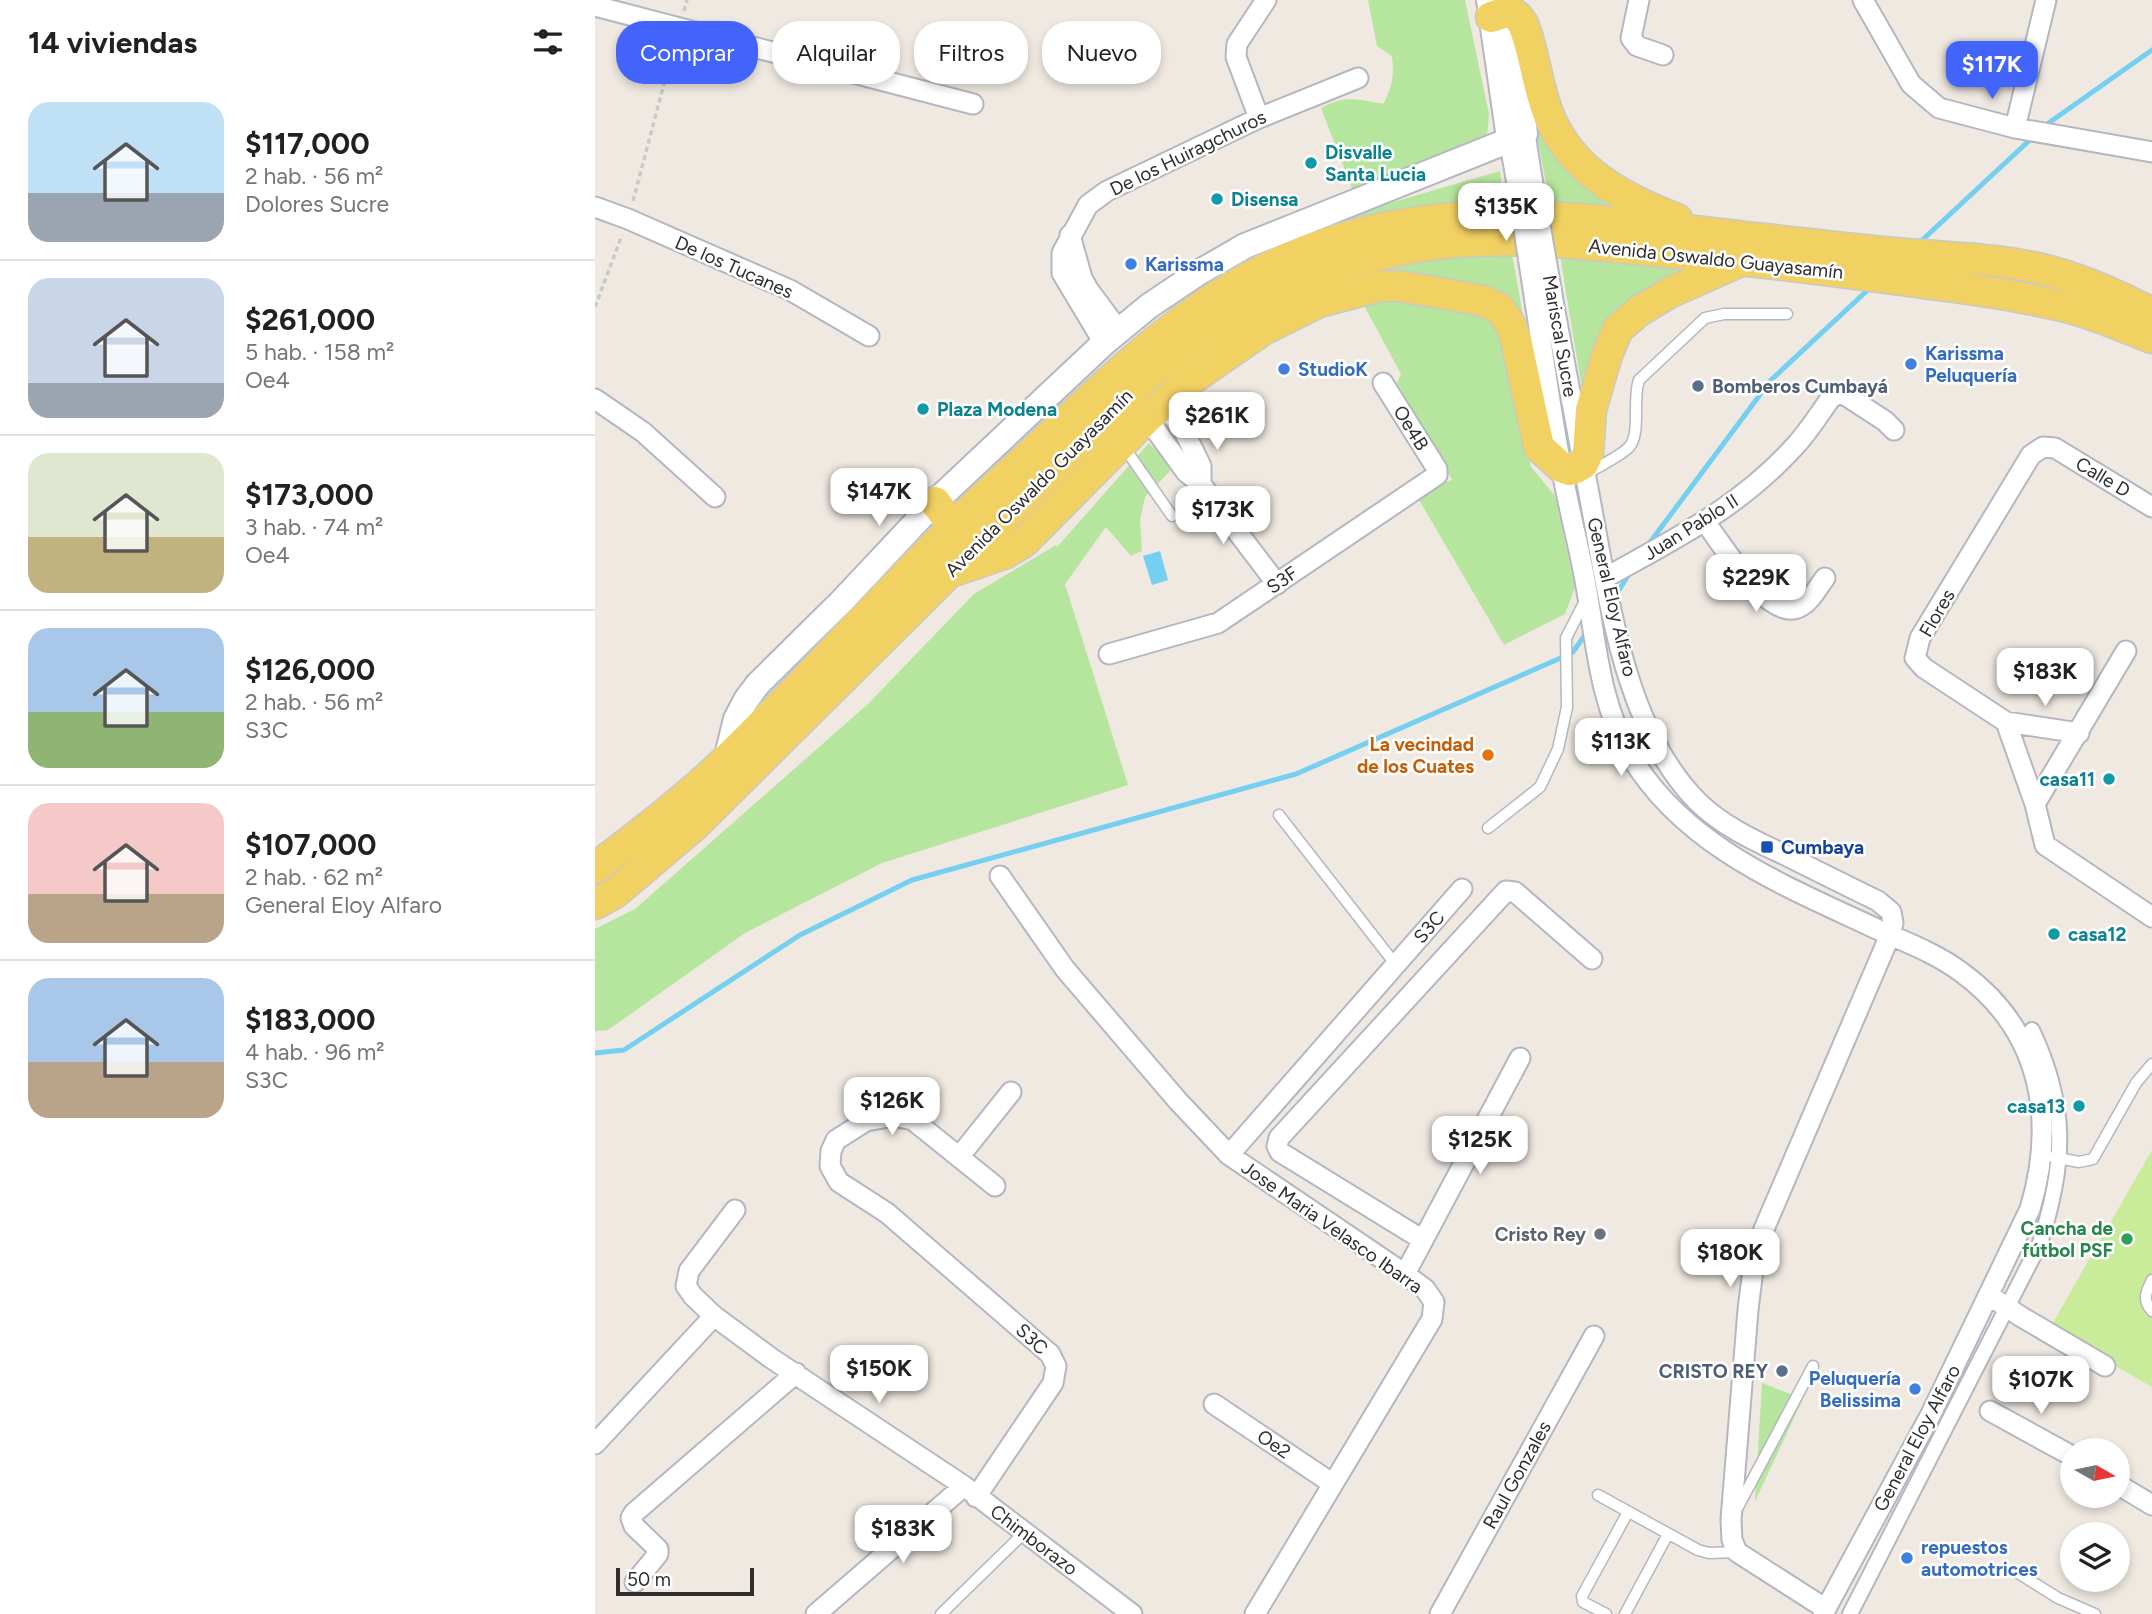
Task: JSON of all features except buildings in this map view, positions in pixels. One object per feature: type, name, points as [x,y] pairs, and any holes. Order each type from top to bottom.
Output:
[{"type":"main road","points":[[1499,7],[1518,17],[1525,30],[1550,117],[1563,142],[1580,163],[1618,194],[1717,234]]},
{"type":"main road","name":"Avenida Oswaldo Guayasamín","points":[[595,868],[653,825],[726,760],[953,526],[1136,356],[1179,320],[1229,286],[1330,241],[1384,227],[1450,218],[1501,215],[1565,217],[2011,263],[2062,274],[2152,313]]},
{"type":"main road","name":"Avenida Oswaldo Guayasamín","points":[[595,904],[615,893],[694,826],[1146,377],[1188,342],[1236,313],[1284,287],[1346,263],[1390,252],[1469,241],[1538,240],[1743,260],[1980,290],[2060,305],[2152,338]]},
{"type":"main road","points":[[947,574],[1004,555],[1024,542],[1188,382],[1263,330],[1319,302],[1380,286],[1399,286],[1484,301],[1500,309],[1516,340],[1536,440],[1544,454],[1576,469],[1588,453],[1591,410],[1607,355],[1618,329],[1639,311],[1669,293],[1743,260]]},
{"type":"main road","points":[[935,502],[953,526]]},
{"type":"street","points":[[1259,118],[1236,57],[1236,49],[1266,0]]},
{"type":"street","points":[[1639,0],[1632,38],[1637,46],[1663,55]]},
{"type":"street","points":[[1863,0],[1911,83],[1939,108],[2015,128],[2152,152]]},
{"type":"street","points":[[2015,128],[2046,0]]},
{"type":"street","points":[[595,6],[655,21]]},
{"type":"street","name":"Mariscal Sucre","points":[[1499,7],[1545,307],[1576,469]]},
{"type":"street","points":[[758,48],[973,104]]},
{"type":"street","name":"De los Huiragchuros","points":[[1112,337],[1062,272],[1062,253],[1088,205],[1107,191],[1259,118],[1358,78]]},
{"type":"street","points":[[726,760],[736,719],[745,700],[758,684],[842,601],[935,502],[1112,337],[1149,306],[1188,279],[1245,246],[1517,136]]},
{"type":"street","name":"De los Tucanes","points":[[595,207],[789,290],[869,336]]},
{"type":"street","name":"Oe4B","points":[[1383,383],[1438,473]]},
{"type":"street","name":"Juan Pablo II","points":[[1605,579],[1706,522],[1738,500],[1780,462],[1809,429],[1831,398],[1838,394],[1845,395],[1885,421],[1893,430]]},
{"type":"street","points":[[596,403],[643,432],[715,497]]},
{"type":"street","points":[[1156,411],[1186,472],[1201,484],[1277,584]]},
{"type":"street","name":"Flores","points":[[2006,722],[1924,668],[1915,658],[1920,638],[2031,455],[2043,447],[2055,448]]},
{"type":"street","name":"Calle D","points":[[2055,448],[2152,507]]},
{"type":"street","name":"General Eloy Alfaro","points":[[1576,469],[1619,645],[1655,743],[1674,775],[1699,803],[1731,828],[1878,901],[1891,912],[1893,923],[1890,935]]},
{"type":"street","name":"General Eloy Alfaro","points":[[1576,469],[1574,523],[1599,673],[1612,714],[1630,754],[1662,799],[1702,836],[1734,858],[1776,882],[1931,953],[1960,970],[1983,989],[2002,1010],[2021,1038],[2040,1090],[2050,1157],[2038,1182],[2031,1209],[1931,1414],[1824,1612]]},
{"type":"street","name":"S3F","points":[[1109,654],[1218,623],[1438,473]]},
{"type":"street","points":[[1706,522],[1755,588],[1781,607],[1792,610],[1801,606],[1810,599],[1825,578]]},
{"type":"street","points":[[2035,804],[2126,651]]},
{"type":"street","points":[[2079,733],[2006,722],[2035,804],[2045,845],[2152,917]]},
{"type":"street","name":"Jose Maria Velasco Ibarra","points":[[1000,876],[1065,970],[1178,1101],[1229,1155],[1405,1274],[1425,1289],[1433,1302],[1432,1319],[1255,1614]]},
{"type":"street","name":"S3C","points":[[1229,1155],[1462,889]]},
{"type":"street","points":[[1423,1240],[1280,1152],[1277,1146],[1279,1138],[1506,891],[1515,892],[1593,959]]},
{"type":"street","points":[[1824,1612],[1737,1552],[1732,1540],[1731,1520],[1753,1269],[1764,1229],[1890,935]]},
{"type":"street","points":[[1850,1614],[2040,1243],[2052,1206],[2050,1157],[2057,1096],[2047,1060],[2032,1030]]},
{"type":"street","points":[[1405,1274],[1520,1058]]},
{"type":"street","points":[[995,1186],[959,1157],[1011,1092]]},
{"type":"street","name":"S3C","points":[[815,1614],[970,1492],[1053,1383],[1056,1366],[1050,1354],[887,1213],[839,1182],[830,1166],[831,1152],[836,1140],[866,1121],[894,1116],[913,1120],[959,1157]]},
{"type":"street","name":"Chimborazo","points":[[735,1210],[689,1271],[686,1286],[693,1296],[714,1316],[970,1492],[1132,1614]]},
{"type":"street","points":[[1990,1296],[2105,1366]]},
{"type":"street","points":[[595,1444],[714,1316]]},
{"type":"street","name":"Raul Gonzales","points":[[1440,1614],[1594,1336]]},
{"type":"street","points":[[635,1582],[658,1554],[658,1549],[634,1525],[631,1518],[634,1513],[796,1373]]},
{"type":"street","name":"Oe2","points":[[1214,1404],[1333,1484]]},
{"type":"street","points":[[1990,1411],[2060,1449]]},
{"type":"street","points":[[2130,1492],[2152,1505]]},
{"type":"lane","points":[[1576,469],[1629,447],[1634,438],[1635,390],[1639,380],[1705,318],[1724,314],[1787,314]]},
{"type":"lane","points":[[1122,444],[1172,516]]},
{"type":"lane","points":[[1487,828],[1540,787],[1558,749],[1567,707],[1566,638],[1588,595]]},
{"type":"lane","points":[[1279,815],[1396,965]]},
{"type":"lane","points":[[2050,1157],[2079,1162],[2093,1159],[2136,1083],[2152,1063]]},
{"type":"lane","points":[[2152,1280],[2145,1294],[2147,1306],[2152,1311]]},
{"type":"lane","points":[[1731,1520],[1813,1366]]},
{"type":"lane","points":[[1598,1495],[1668,1534],[1709,1553],[1737,1552]]},
{"type":"lane","points":[[1606,1614],[1583,1602],[1582,1596],[1628,1512]]},
{"type":"lane","points":[[941,1614],[1024,1533]]},
{"type":"lane","points":[[1625,1614],[1668,1534]]},
{"type":"lane","points":[[2015,1571],[2058,1598],[2095,1614]]},
{"type":"path","points":[[681,21],[687,0]]},
{"type":"path","points":[[595,307],[628,219],[664,84]]},
{"type":"green space","points":[[1368,0],[1465,0],[1489,114],[1486,147],[1353,191],[1321,108],[1337,101],[1351,99],[1383,104],[1389,92],[1393,75],[1392,56],[1377,46]]},
{"type":"green space","points":[[1528,91],[1647,214],[1550,203]]},
{"type":"green space","points":[[1500,171],[1503,199],[1438,205],[1227,277],[1231,265],[1356,213]]},
{"type":"green space","points":[[1512,254],[1526,332],[1421,279],[1352,275],[1451,255]]},
{"type":"green space","points":[[1560,255],[1688,266],[1635,295],[1612,318],[1583,396]]},
{"type":"green space","points":[[1396,298],[1499,318],[1531,467],[1555,496],[1575,587],[1565,614],[1504,645],[1415,493],[1452,480],[1397,383],[1401,374],[1361,300]]},
{"type":"green space","points":[[1149,443],[1173,468],[1145,497],[1140,520],[1142,551],[1131,556],[1106,527],[1065,584],[1128,785],[882,863],[745,933],[608,1030],[595,1031],[595,929],[635,909],[868,704],[974,594],[1056,545],[1057,547]]},
{"type":"green space","name":"Cancha de fútbol PSF","points":[[2152,1150],[2152,1387],[2050,1328]]},
{"type":"green space","points":[[1762,1383],[1803,1399],[1755,1501]]},
{"type":"water","points":[[1160,551],[1168,580],[1152,585],[1143,556]]},
{"type":"waterway","points":[[2043,127],[2152,50]]},
{"type":"waterway","points":[[1918,244],[2034,136]]},
{"type":"waterway","points":[[1648,545],[1771,380],[1872,286]]},
{"type":"waterway","points":[[1614,598],[1631,571]]},
{"type":"waterway","points":[[1573,652],[1587,632]]},
{"type":"waterway","points":[[595,1053],[624,1050],[800,935],[912,880],[1296,774],[1563,657]]},
{"type":"place","name":"Disvalle Santa Lucia","points":[[1311,163]]},
{"type":"place","name":"Disensa","points":[[1217,199]]},
{"type":"place","name":"Karissma","points":[[1131,264]]},
{"type":"place","name":"Karissma Peluquería","points":[[1911,364]]},
{"type":"place","name":"StudioK","points":[[1284,369]]},
{"type":"place","name":"Bomberos Cumbayá","points":[[1698,386]]},
{"type":"place","name":"Plaza Modena","points":[[923,409]]},
{"type":"place","name":"La vecindad de los Cuates","points":[[1488,755]]},
{"type":"place","name":"casa11","points":[[2109,779]]},
{"type":"place","name":"Cumbaya","points":[[1767,847]]},
{"type":"place","name":"casa12","points":[[2054,934]]},
{"type":"place","name":"casa13","points":[[2079,1106]]},
{"type":"place","name":"Cristo Rey","points":[[1600,1234]]},
{"type":"place","name":"Cancha de fútbol PSF","points":[[2127,1239]]},
{"type":"place","name":"CRISTO REY","points":[[1782,1371]]},
{"type":"place","name":"Peluquería Belissima","points":[[1915,1389]]},
{"type":"place","name":"repuestos automotrices","points":[[1907,1558]]}]
